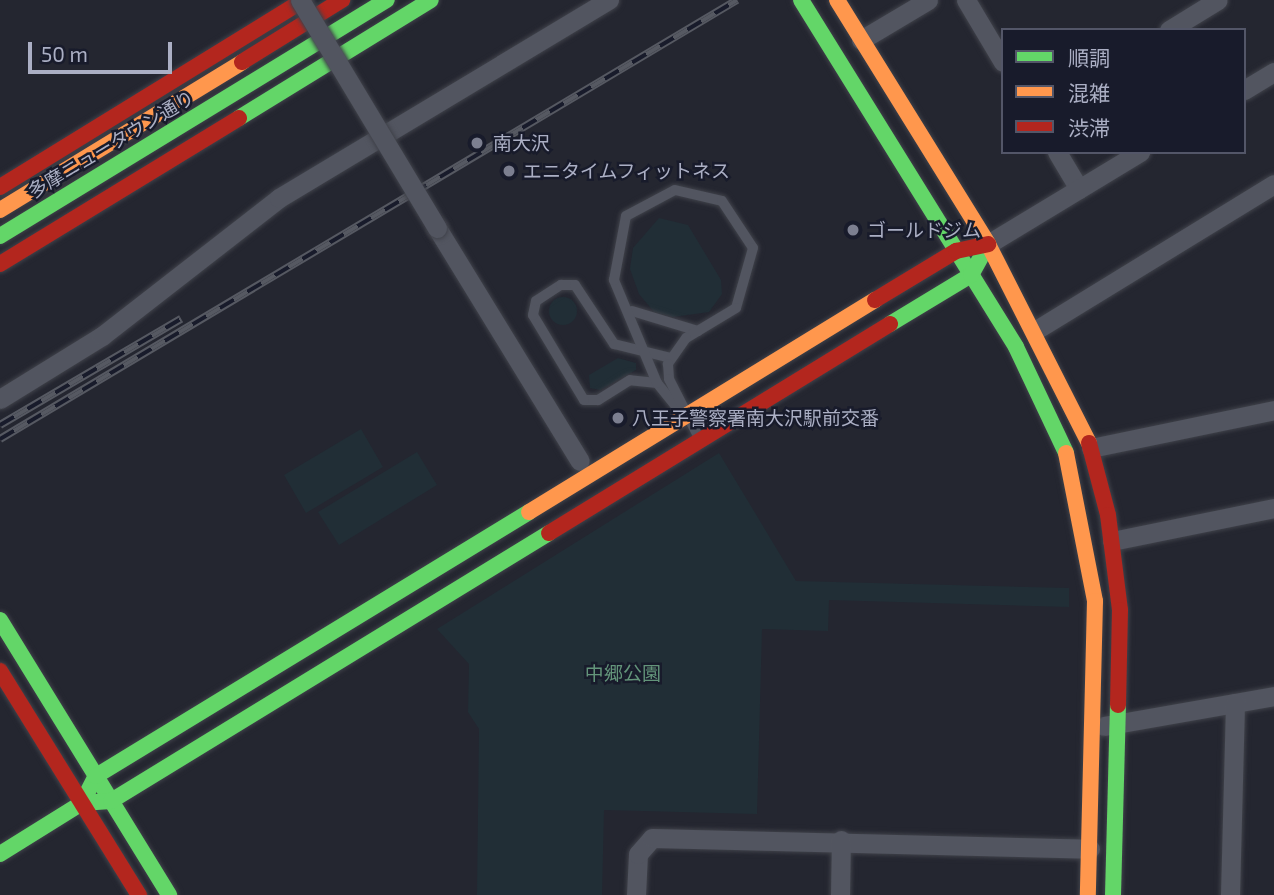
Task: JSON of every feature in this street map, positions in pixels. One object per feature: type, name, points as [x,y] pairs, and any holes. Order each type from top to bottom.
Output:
[{"type":"street","points":[[0,187],[302,0],[437,228],[580,461]]},
{"type":"street","name":"多摩ニュータウン通り","points":[[0,210],[342,0]]},
{"type":"street","name":"多摩ニュータウン通り","points":[[0,236],[387,0]]},
{"type":"street","points":[[0,264],[431,0]]},
{"type":"street","points":[[0,399],[102,336],[279,198],[609,0]]},
{"type":"street","points":[[837,0],[988,244],[1036,330],[1091,448],[1112,541],[1120,611],[1113,895]]},
{"type":"street","points":[[862,40],[928,0]]},
{"type":"street","points":[[966,0],[1001,59]]},
{"type":"street","points":[[1172,28],[1218,0]]},
{"type":"street","points":[[806,7],[1034,378],[1066,452],[1093,581],[1093,728],[1088,895]]},
{"type":"street","points":[[1246,89],[1274,72]]},
{"type":"street","points":[[1058,154],[1079,189]]},
{"type":"street","points":[[82,803],[96,776],[956,251],[988,244],[1137,154]]},
{"type":"street","points":[[1036,330],[1274,184]]},
{"type":"street","points":[[0,854],[82,803],[111,801],[699,438],[971,275],[988,244]]},
{"type":"street","points":[[1091,448],[1274,410]]},
{"type":"street","points":[[1112,541],[1274,508]]},
{"type":"street","points":[[0,620],[170,895]]},
{"type":"street","points":[[0,671],[139,895]]},
{"type":"street","points":[[1093,728],[1274,696]]},
{"type":"street","points":[[1230,895],[1235,703]]},
{"type":"street","points":[[636,895],[638,854],[652,838],[841,840],[1090,849]]},
{"type":"street","points":[[840,895],[841,840]]},
{"type":"lane","points":[[686,418],[669,379],[671,358],[698,331],[736,308],[753,248],[722,201],[675,190],[626,216],[614,280],[632,311],[642,348],[657,383],[699,438]]},
{"type":"lane","points":[[657,383],[630,380],[598,400],[583,400],[533,315],[536,301],[561,285],[575,285],[614,344],[642,348],[671,358]]},
{"type":"lane","points":[[632,311],[698,331]]},
{"type":"green space","points":[[659,218],[688,225],[721,280],[722,294],[709,312],[673,317],[654,312],[639,294],[630,269],[633,248]]},
{"type":"green space","points":[[563,297],[573,301],[577,311],[573,321],[563,325],[553,321],[549,311],[553,301]]},
{"type":"green space","points":[[618,358],[636,363],[636,370],[600,390],[590,388],[589,375]]},
{"type":"green space","points":[[361,429],[383,467],[306,513],[284,475]]},
{"type":"green space","points":[[417,452],[437,485],[339,545],[318,512]]},
{"type":"green space","name":"中郷公園","points":[[719,453],[796,581],[1069,588],[1069,607],[829,600],[828,631],[762,629],[757,814],[604,810],[602,895],[477,895],[479,729],[468,712],[469,664],[437,629]]},
{"type":"railway","points":[[0,439],[737,0]]},
{"type":"railway","points":[[0,425],[181,319]]},
{"type":"traffic: fast","points":[[0,236],[387,0]]},
{"type":"traffic: fast","points":[[239,118],[431,0]]},
{"type":"traffic: fast","points":[[801,0],[1016,347],[1066,453]]},
{"type":"traffic: fast","points":[[890,324],[971,275],[988,244]]},
{"type":"traffic: fast","points":[[82,803],[96,776],[529,512]]},
{"type":"traffic: fast","points":[[0,854],[82,803],[111,801],[549,533]]},
{"type":"traffic: fast","points":[[0,620],[169,895]]},
{"type":"traffic: fast","points":[[1113,895],[1118,705]]},
{"type":"traffic: slow","points":[[837,0],[988,244],[1089,443]]},
{"type":"traffic: slow","points":[[0,210],[242,62]]},
{"type":"traffic: slow","points":[[529,512],[875,300]]},
{"type":"traffic: slow","points":[[1066,453],[1095,601],[1088,895]]},
{"type":"traffic: jam","points":[[0,187],[304,0]]},
{"type":"traffic: jam","points":[[242,62],[342,0]]},
{"type":"traffic: jam","points":[[0,264],[239,118]]},
{"type":"traffic: jam","points":[[875,300],[956,251],[988,244]]},
{"type":"traffic: jam","points":[[549,533],[890,324]]},
{"type":"traffic: jam","points":[[1089,443],[1108,515],[1120,610],[1118,705]]},
{"type":"traffic: jam","points":[[0,671],[139,895]]},
{"type":"place","name":"南大沢","points":[[477,143]]},
{"type":"place","name":"エニタイムフィットネス","points":[[509,171]]},
{"type":"place","name":"ゴールドジム","points":[[853,230]]},
{"type":"place","name":"八王子警察署南大沢駅前交番","points":[[618,418]]}]
